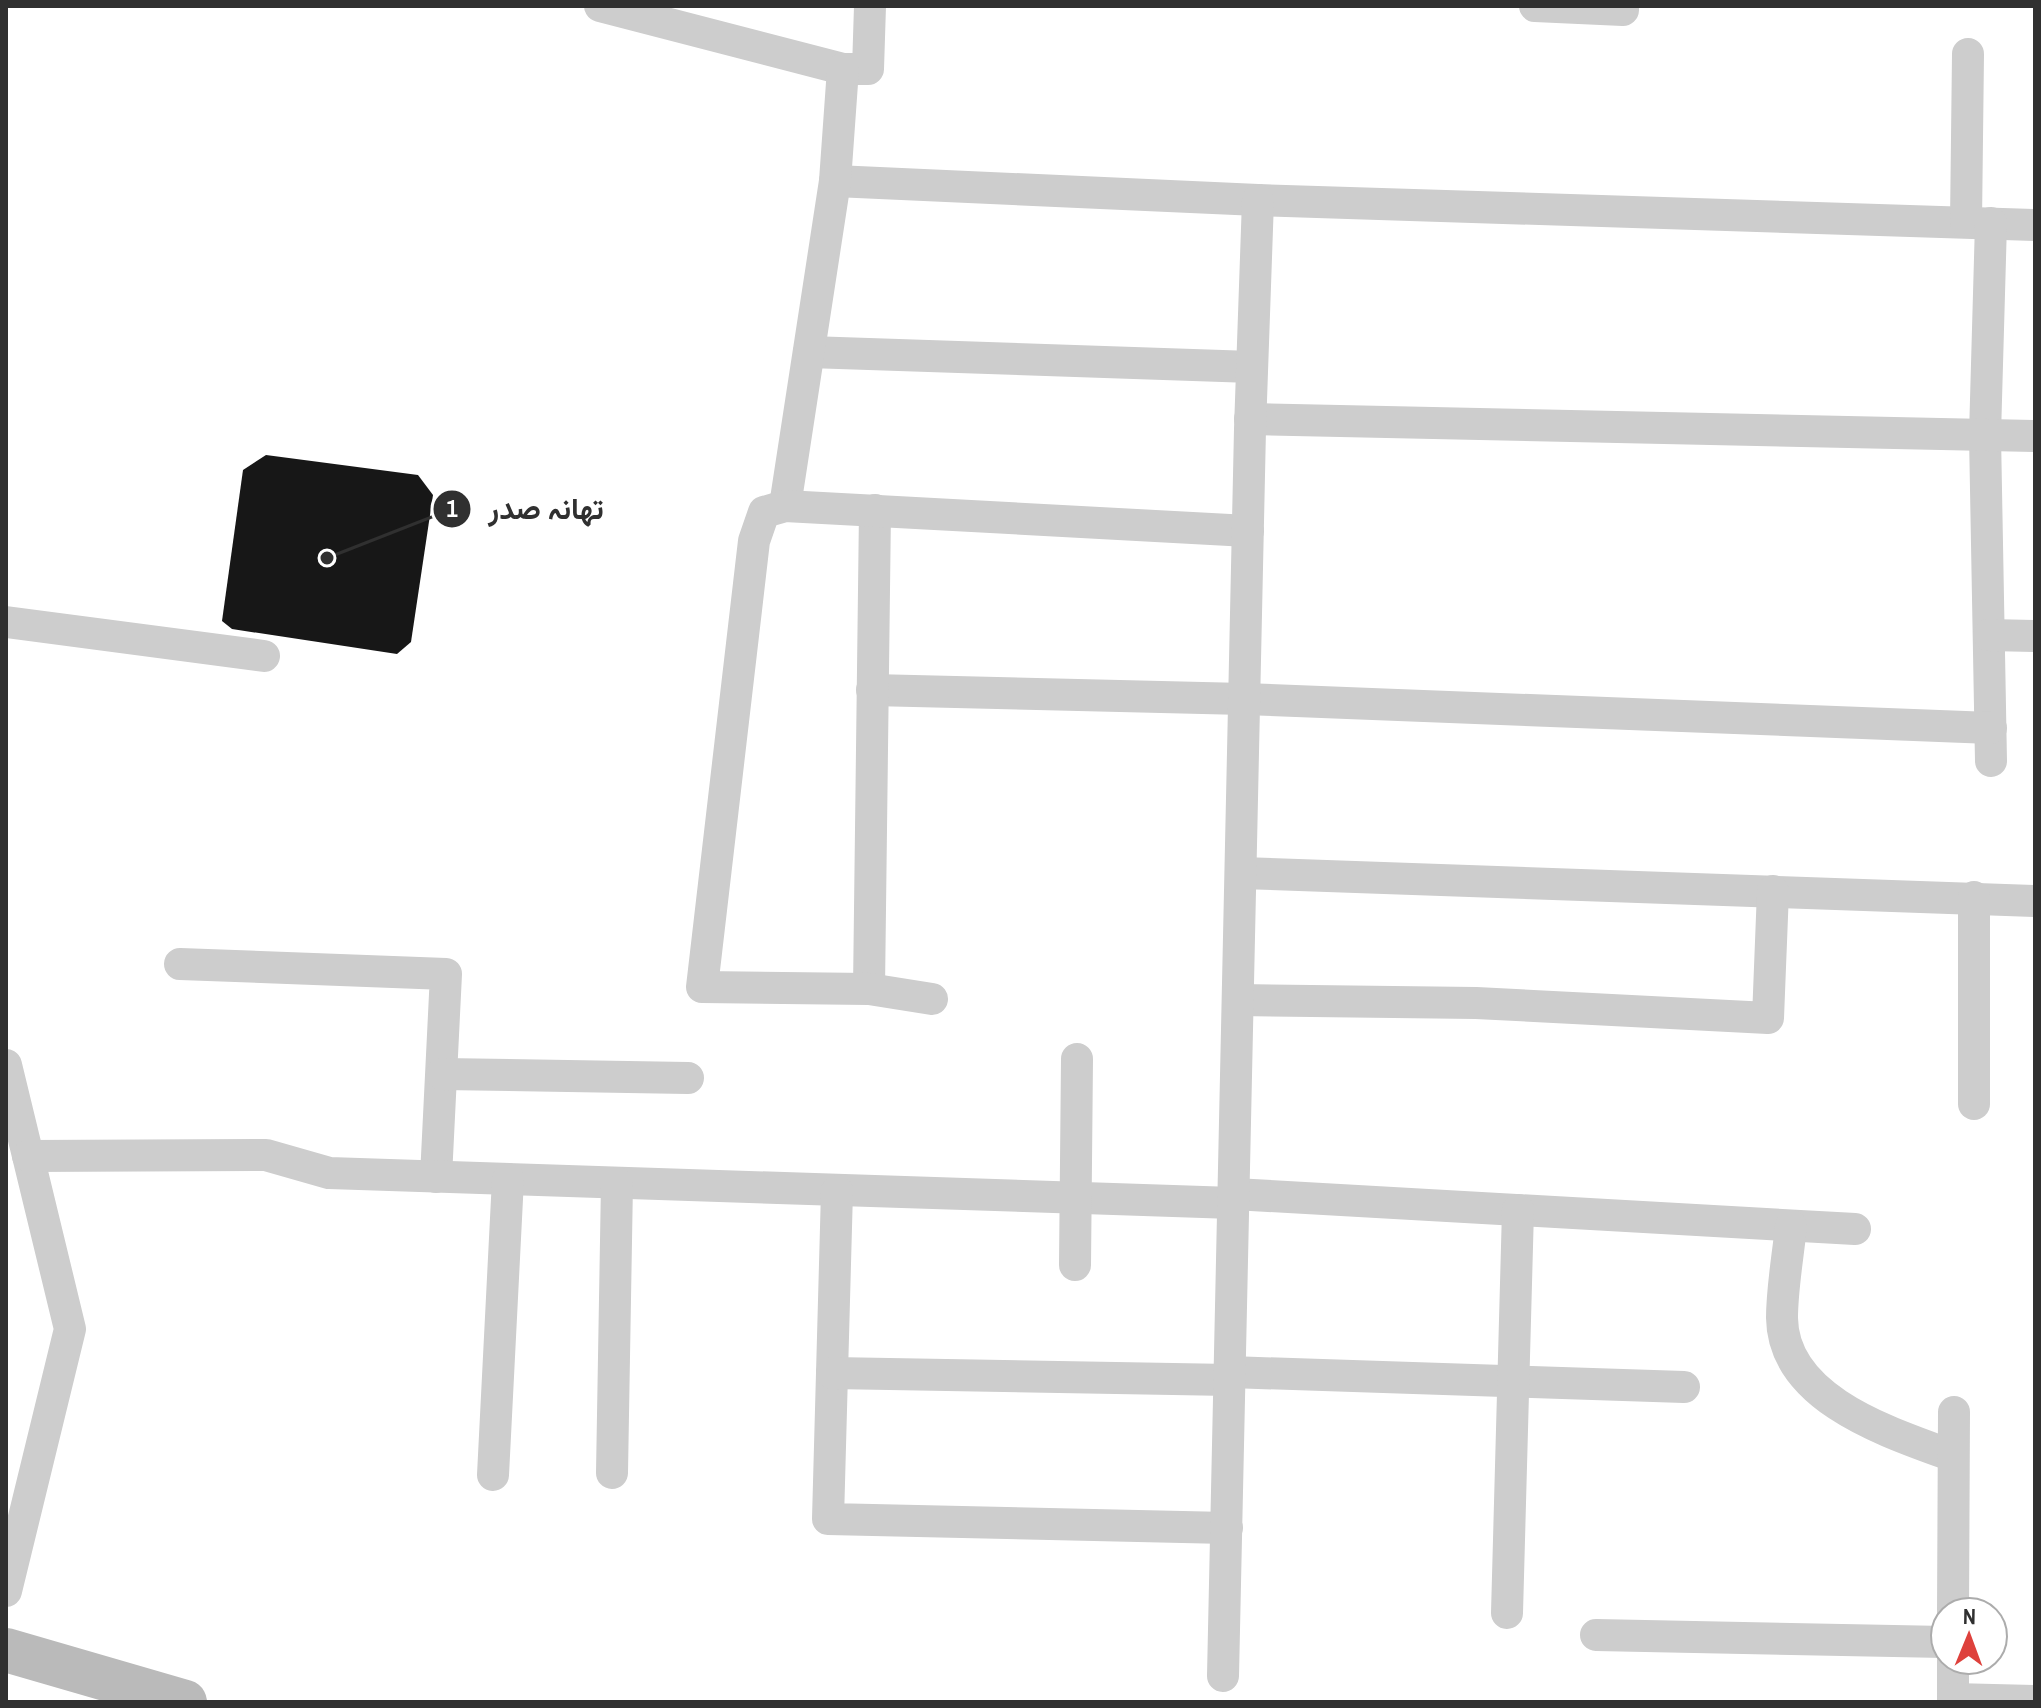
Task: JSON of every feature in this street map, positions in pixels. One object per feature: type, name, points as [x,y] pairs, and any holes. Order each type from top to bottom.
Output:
[{"type":"main road","points":[[6,1650],[185,1702]]},
{"type":"street","points":[[600,6],[843,69],[868,69],[870,6]]},
{"type":"street","points":[[1535,6],[1623,10],[1623,6]]},
{"type":"street","points":[[1968,54],[1978,223],[1985,435],[1991,761]]},
{"type":"street","points":[[785,506],[835,181],[843,69]]},
{"type":"street","points":[[835,181],[1258,200],[2035,225]]},
{"type":"street","points":[[1223,1676],[1250,419],[1258,200]]},
{"type":"street","points":[[809,352],[1252,367]]},
{"type":"street","points":[[1250,419],[2035,436]]},
{"type":"street","points":[[932,999],[869,989],[702,987],[754,541],[764,512],[785,506],[1248,531]]},
{"type":"street","points":[[869,989],[875,510]]},
{"type":"street","points":[[6,622],[264,656]]},
{"type":"street","points":[[1989,635],[2035,636]]},
{"type":"street","points":[[872,690],[1244,699],[1991,728]]},
{"type":"street","points":[[1241,873],[2035,901]]},
{"type":"street","points":[[1238,1000],[1476,1003],[1768,1018],[1773,891]]},
{"type":"street","points":[[1974,897],[1974,1104]]},
{"type":"street","points":[[180,964],[446,974],[436,1177]]},
{"type":"street","points":[[1075,1265],[1077,1059]]},
{"type":"street","points":[[6,1065],[70,1329],[6,1591]]},
{"type":"street","points":[[442,1074],[688,1078]]},
{"type":"street","points":[[28,1156],[266,1155],[329,1173],[1075,1198],[1234,1198],[1855,1229]]},
{"type":"street","points":[[493,1475],[508,1179]]},
{"type":"street","points":[[612,1473],[617,1183]]},
{"type":"street","points":[[837,1191],[828,1519],[1227,1528]]},
{"type":"street","points":[[1507,1613],[1518,1210]]},
{"type":"street","points":[[1791,1226],[1782,1320],[1793,1363],[1842,1410],[1953,1456]]},
{"type":"street","points":[[832,1373],[1514,1380],[1684,1387]]},
{"type":"street","points":[[1953,1596],[1954,1412]]},
{"type":"street","points":[[1596,1635],[1929,1642]]},
{"type":"street","points":[[1953,1676],[1953,1700],[2035,1701]]},
{"type":"building","points":[[266,455],[418,475],[433,495],[411,642],[397,654],[232,629],[222,621],[243,470]]},
{"type":"place","name":"تھانہ صدر","points":[[327,558]]}]
